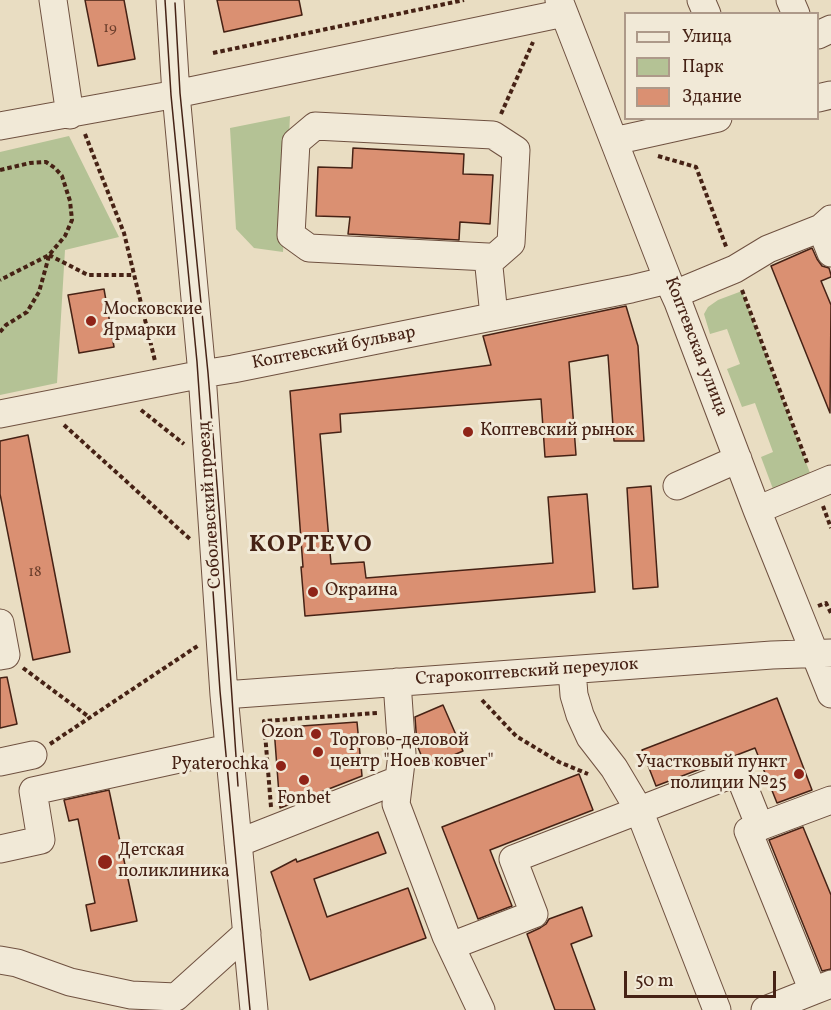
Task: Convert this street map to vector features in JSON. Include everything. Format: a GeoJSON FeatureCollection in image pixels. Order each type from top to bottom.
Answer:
{"type":"FeatureCollection","features":[{"type":"Feature","properties":{"kind":"street"},"geometry":{"type":"LineString","coordinates":[[53,0],[77,124]]}},
{"type":"Feature","properties":{"kind":"street","name":"Соболевский проезд"},"geometry":{"type":"LineString","coordinates":[[170,0],[176,94],[202,374],[224,695],[254,1010]]}},
{"type":"Feature","properties":{"kind":"street"},"geometry":{"type":"LineString","coordinates":[[0,126],[77,124],[176,94],[561,7]]}},
{"type":"Feature","properties":{"kind":"street","name":"Коптевская улица"},"geometry":{"type":"LineString","coordinates":[[561,7],[758,510],[823,654],[831,694]]}},
{"type":"Feature","properties":{"kind":"street"},"geometry":{"type":"LineString","coordinates":[[614,141],[709,120]]}},
{"type":"Feature","properties":{"kind":"street"},"geometry":{"type":"LineString","coordinates":[[315,126],[493,135],[516,150],[511,243],[495,257],[488,257],[309,248],[291,235],[296,142],[315,126]]}},
{"type":"Feature","properties":{"kind":"street"},"geometry":{"type":"LineString","coordinates":[[826,223],[831,254]]}},
{"type":"Feature","properties":{"kind":"street","name":"Коптевский бульвар"},"geometry":{"type":"LineString","coordinates":[[0,414],[494,316],[672,287],[735,269],[768,249],[826,223]]}},
{"type":"Feature","properties":{"kind":"street"},"geometry":{"type":"LineString","coordinates":[[488,257],[494,316]]}},
{"type":"Feature","properties":{"kind":"street"},"geometry":{"type":"LineString","coordinates":[[677,486],[738,459]]}},
{"type":"Feature","properties":{"kind":"street"},"geometry":{"type":"LineString","coordinates":[[758,510],[823,482]]}},
{"type":"Feature","properties":{"kind":"street"},"geometry":{"type":"LineString","coordinates":[[0,623],[3,656]]}},
{"type":"Feature","properties":{"kind":"street","name":"Старокоптевский переулок"},"geometry":{"type":"LineString","coordinates":[[224,695],[772,655],[823,654]]}},
{"type":"Feature","properties":{"kind":"street"},"geometry":{"type":"LineString","coordinates":[[572,670],[574,695],[580,715],[590,737],[614,768],[639,810],[717,1010]]}},
{"type":"Feature","properties":{"kind":"street"},"geometry":{"type":"LineString","coordinates":[[397,682],[402,754],[396,804],[451,946],[481,1010]]}},
{"type":"Feature","properties":{"kind":"street"},"geometry":{"type":"LineString","coordinates":[[0,849],[41,840],[33,791],[229,748]]}},
{"type":"Feature","properties":{"kind":"street"},"geometry":{"type":"LineString","coordinates":[[0,762],[33,755]]}},
{"type":"Feature","properties":{"kind":"street"},"geometry":{"type":"LineString","coordinates":[[451,946],[534,914],[513,859],[639,810],[738,772],[760,827]]}},
{"type":"Feature","properties":{"kind":"street"},"geometry":{"type":"LineString","coordinates":[[238,843],[398,780]]}},
{"type":"Feature","properties":{"kind":"street"},"geometry":{"type":"LineString","coordinates":[[765,1010],[822,988],[748,831],[831,800]]}},
{"type":"Feature","properties":{"kind":"street"},"geometry":{"type":"LineString","coordinates":[[0,960],[17,963],[70,982],[131,995],[176,997],[247,933]]}},
{"type":"Feature","properties":{"kind":"path"},"geometry":{"type":"LineString","coordinates":[[213,53],[464,0]]}},
{"type":"Feature","properties":{"kind":"path"},"geometry":{"type":"LineString","coordinates":[[493,135],[533,41]]}},
{"type":"Feature","properties":{"kind":"path"},"geometry":{"type":"LineString","coordinates":[[77,124],[124,233],[157,369]]}},
{"type":"Feature","properties":{"kind":"path"},"geometry":{"type":"LineString","coordinates":[[645,134],[652,154],[696,167],[735,269],[823,482],[831,528]]}},
{"type":"Feature","properties":{"kind":"path"},"geometry":{"type":"LineString","coordinates":[[0,170],[46,162],[55,168],[62,176],[70,201],[72,220],[65,236],[49,255],[0,280]]}},
{"type":"Feature","properties":{"kind":"path"},"geometry":{"type":"LineString","coordinates":[[49,255],[88,275],[134,275]]}},
{"type":"Feature","properties":{"kind":"path"},"geometry":{"type":"LineString","coordinates":[[0,332],[6,325],[27,312],[39,292],[49,255]]}},
{"type":"Feature","properties":{"kind":"path"},"geometry":{"type":"LineString","coordinates":[[139,408],[185,444]]}},
{"type":"Feature","properties":{"kind":"path"},"geometry":{"type":"LineString","coordinates":[[63,425],[193,542]]}},
{"type":"Feature","properties":{"kind":"path"},"geometry":{"type":"LineString","coordinates":[[33,755],[202,642]]}},
{"type":"Feature","properties":{"kind":"path"},"geometry":{"type":"LineString","coordinates":[[3,656],[90,717]]}},
{"type":"Feature","properties":{"kind":"path"},"geometry":{"type":"LineString","coordinates":[[475,693],[516,736],[559,762],[600,778],[620,778]]}},
{"type":"Feature","properties":{"kind":"path"},"geometry":{"type":"LineString","coordinates":[[273,830],[264,721],[399,711]]}},
{"type":"Feature","properties":{"kind":"green space"},"geometry":{"type":"Polygon","coordinates":[[[290,116],[283,252],[254,248],[236,229],[230,128],[290,116]]]}},
{"type":"Feature","properties":{"kind":"green space"},"geometry":{"type":"Polygon","coordinates":[[[69,136],[119,237],[65,250],[57,383],[0,395],[0,152],[69,136]]]}},
{"type":"Feature","properties":{"kind":"green space"},"geometry":{"type":"Polygon","coordinates":[[[742,291],[813,481],[776,497],[761,457],[773,452],[755,403],[742,407],[727,369],[740,364],[727,329],[710,334],[704,314],[708,307],[718,300],[742,291]]]}},
{"type":"Feature","properties":{"kind":"building"},"geometry":{"type":"Polygon","coordinates":[[[85,0],[124,0],[135,59],[98,66],[85,0]]]}},
{"type":"Feature","properties":{"kind":"building"},"geometry":{"type":"Polygon","coordinates":[[[217,0],[299,0],[302,15],[224,32],[217,0]]]}},
{"type":"Feature","properties":{"kind":"building"},"geometry":{"type":"Polygon","coordinates":[[[353,148],[464,154],[463,174],[493,175],[490,224],[460,222],[459,240],[348,234],[350,217],[316,216],[318,167],[352,168],[353,148]]]}},
{"type":"Feature","properties":{"kind":"building"},"geometry":{"type":"Polygon","coordinates":[[[812,248],[822,266],[829,268],[831,275],[821,281],[831,305],[830,413],[771,266],[812,248]]]}},
{"type":"Feature","properties":{"kind":"building","name":"Московские Ярмарки"},"geometry":{"type":"Polygon","coordinates":[[[104,289],[114,347],[79,353],[68,295],[104,289]]]}},
{"type":"Feature","properties":{"kind":"building"},"geometry":{"type":"Polygon","coordinates":[[[626,306],[638,346],[644,441],[614,441],[608,355],[569,362],[576,455],[545,457],[541,399],[340,414],[341,432],[320,434],[331,564],[364,562],[366,578],[553,563],[548,497],[587,494],[595,592],[305,616],[290,391],[491,365],[483,336],[626,306]]]}},
{"type":"Feature","properties":{"kind":"building"},"geometry":{"type":"Polygon","coordinates":[[[28,435],[70,652],[33,660],[0,494],[0,441],[28,435]]]}},
{"type":"Feature","properties":{"kind":"building"},"geometry":{"type":"Polygon","coordinates":[[[651,486],[658,587],[633,589],[627,488],[651,486]]]}},
{"type":"Feature","properties":{"kind":"building"},"geometry":{"type":"Polygon","coordinates":[[[7,677],[17,724],[0,728],[0,678],[7,677]]]}},
{"type":"Feature","properties":{"kind":"building"},"geometry":{"type":"Polygon","coordinates":[[[777,698],[812,790],[777,803],[755,748],[656,786],[642,750],[777,698]]]}},
{"type":"Feature","properties":{"kind":"building"},"geometry":{"type":"Polygon","coordinates":[[[443,705],[463,751],[426,767],[417,745],[415,717],[443,705]]]}},
{"type":"Feature","properties":{"kind":"building","name":"Торгово-деловой центр \"Ноев ковчег\""},"geometry":{"type":"Polygon","coordinates":[[[357,722],[362,776],[280,808],[274,728],[357,722]]]}},
{"type":"Feature","properties":{"kind":"building"},"geometry":{"type":"Polygon","coordinates":[[[579,774],[593,810],[490,850],[512,906],[478,919],[442,827],[579,774]]]}},
{"type":"Feature","properties":{"kind":"building","name":"Детская поликлиника"},"geometry":{"type":"Polygon","coordinates":[[[109,790],[137,921],[91,931],[86,905],[95,903],[78,819],[69,821],[64,800],[109,790]]]}},
{"type":"Feature","properties":{"kind":"building"},"geometry":{"type":"Polygon","coordinates":[[[803,827],[831,895],[831,969],[822,971],[769,840],[803,827]]]}},
{"type":"Feature","properties":{"kind":"building"},"geometry":{"type":"Polygon","coordinates":[[[378,832],[386,853],[314,879],[327,917],[408,888],[426,938],[310,980],[271,872],[296,859],[297,862],[378,832]]]}},
{"type":"Feature","properties":{"kind":"building"},"geometry":{"type":"Polygon","coordinates":[[[582,907],[592,936],[571,944],[595,1010],[555,1010],[527,934],[546,924],[549,919],[582,907]]]}},
{"type":"Feature","properties":{"kind":"tram line"},"geometry":{"type":"LineString","coordinates":[[165,0],[171,95],[197,362],[220,691],[250,1010]]}},
{"type":"Feature","properties":{"kind":"tram line"},"geometry":{"type":"LineString","coordinates":[[175,3],[180,93],[208,373],[220,521],[238,786]]}},
{"type":"Feature","properties":{"kind":"place","name":"Московские Ярмарки"},"geometry":{"type":"Point","coordinates":[91,321]}},
{"type":"Feature","properties":{"kind":"place","name":"Коптевский рынок"},"geometry":{"type":"Point","coordinates":[468,432]}},
{"type":"Feature","properties":{"kind":"place","name":"Окраина"},"geometry":{"type":"Point","coordinates":[313,592]}},
{"type":"Feature","properties":{"kind":"place","name":"Ozon"},"geometry":{"type":"Point","coordinates":[316,734]}},
{"type":"Feature","properties":{"kind":"place","name":"Торгово-деловой центр \"Ноев ковчег\""},"geometry":{"type":"Point","coordinates":[318,752]}},
{"type":"Feature","properties":{"kind":"place","name":"Pyaterochka"},"geometry":{"type":"Point","coordinates":[281,766]}},
{"type":"Feature","properties":{"kind":"place","name":"Участковый пункт полиции №25"},"geometry":{"type":"Point","coordinates":[799,774]}},
{"type":"Feature","properties":{"kind":"place","name":"Fonbet"},"geometry":{"type":"Point","coordinates":[304,780]}},
{"type":"Feature","properties":{"kind":"place","name":"Детская поликлиника"},"geometry":{"type":"Point","coordinates":[105,862]}},
{"type":"Feature","properties":{"kind":"district","name":"KOPTEVO"},"geometry":{"type":"Point","coordinates":[311,547]}}]}
